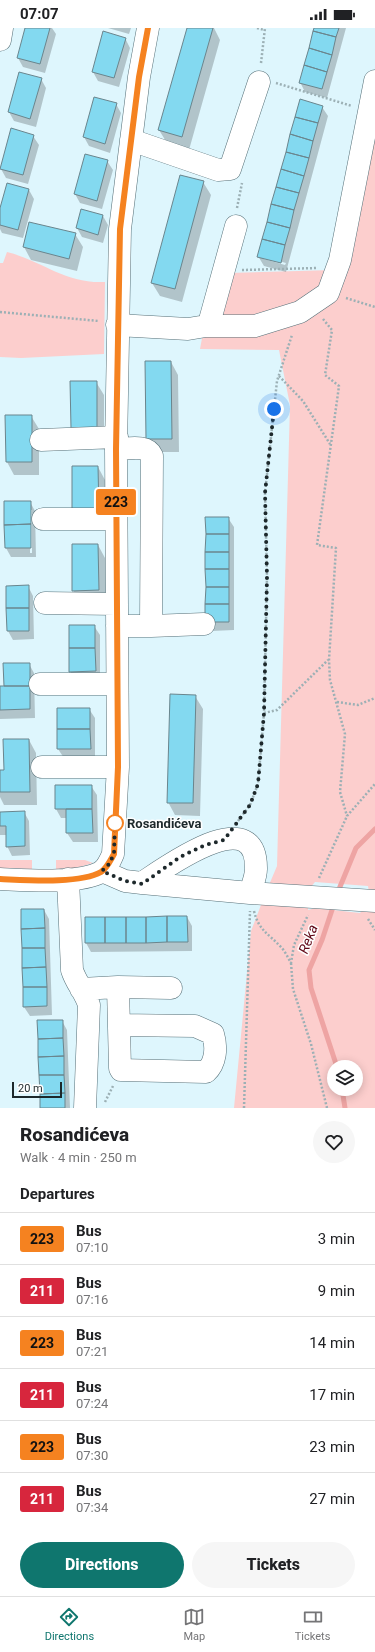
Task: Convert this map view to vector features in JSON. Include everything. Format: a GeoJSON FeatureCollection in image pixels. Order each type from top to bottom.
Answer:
{"type":"FeatureCollection","features":[{"type":"Feature","properties":{"kind":"street"},"geometry":{"type":"LineString","coordinates":[[0,40],[2,28]]}},
{"type":"Feature","properties":{"kind":"street"},"geometry":{"type":"LineString","coordinates":[[0,879],[68,879],[85,877],[102,871],[109,864],[114,854],[118,767],[116,604],[117,443],[109,323],[130,140],[148,28]]}},
{"type":"Feature","properties":{"kind":"street"},"geometry":{"type":"LineString","coordinates":[[130,140],[218,170],[230,169],[259,80]]}},
{"type":"Feature","properties":{"kind":"street"},"geometry":{"type":"LineString","coordinates":[[109,323],[188,329],[206,326],[255,326],[313,303],[338,267],[375,82]]}},
{"type":"Feature","properties":{"kind":"street"},"geometry":{"type":"LineString","coordinates":[[206,326],[210,320],[236,226]]}},
{"type":"Feature","properties":{"kind":"street"},"geometry":{"type":"LineString","coordinates":[[41,440],[117,443],[145,449],[150,452],[152,456],[151,626]]}},
{"type":"Feature","properties":{"kind":"street"},"geometry":{"type":"LineString","coordinates":[[43,519],[116,519]]}},
{"type":"Feature","properties":{"kind":"street"},"geometry":{"type":"LineString","coordinates":[[45,603],[116,604]]}},
{"type":"Feature","properties":{"kind":"street"},"geometry":{"type":"LineString","coordinates":[[117,626],[204,624]]}},
{"type":"Feature","properties":{"kind":"street"},"geometry":{"type":"LineString","coordinates":[[40,684],[117,684]]}},
{"type":"Feature","properties":{"kind":"street"},"geometry":{"type":"LineString","coordinates":[[42,767],[118,767]]}},
{"type":"Feature","properties":{"kind":"street"},"geometry":{"type":"LineString","coordinates":[[142,884],[180,857],[205,845],[224,840],[236,839],[247,843],[253,852],[256,869],[250,893]]}},
{"type":"Feature","properties":{"kind":"street"},"geometry":{"type":"LineString","coordinates":[[102,871],[125,881],[142,884],[250,893],[368,900]]}},
{"type":"Feature","properties":{"kind":"street"},"geometry":{"type":"LineString","coordinates":[[68,879],[72,970],[75,981],[89,1005],[85,1108]]}},
{"type":"Feature","properties":{"kind":"street"},"geometry":{"type":"LineString","coordinates":[[81,989],[118,987],[171,988]]}},
{"type":"Feature","properties":{"kind":"street"},"geometry":{"type":"LineString","coordinates":[[118,987],[119,1025],[121,1070],[206,1072],[211,1068],[214,1059],[215,1041],[213,1034],[195,1026],[119,1025]]}},
{"type":"Feature","properties":{"kind":"path"},"geometry":{"type":"LineString","coordinates":[[257,28],[265,29],[259,80],[370,111]]}},
{"type":"Feature","properties":{"kind":"path"},"geometry":{"type":"LineString","coordinates":[[230,169],[243,181],[235,217],[236,226]]}},
{"type":"Feature","properties":{"kind":"path"},"geometry":{"type":"LineString","coordinates":[[223,271],[338,267]]}},
{"type":"Feature","properties":{"kind":"path"},"geometry":{"type":"LineString","coordinates":[[313,303],[375,306]]}},
{"type":"Feature","properties":{"kind":"path"},"geometry":{"type":"LineString","coordinates":[[224,840],[250,805],[258,784],[264,713],[267,577],[265,493],[279,376],[313,303]]}},
{"type":"Feature","properties":{"kind":"path"},"geometry":{"type":"LineString","coordinates":[[313,303],[332,330],[326,375],[338,386],[317,545],[336,548],[329,660],[330,680],[345,734],[340,792],[347,816]]}},
{"type":"Feature","properties":{"kind":"path"},"geometry":{"type":"LineString","coordinates":[[0,312],[109,323]]}},
{"type":"Feature","properties":{"kind":"path"},"geometry":{"type":"LineString","coordinates":[[279,376],[303,402],[331,444]]}},
{"type":"Feature","properties":{"kind":"path"},"geometry":{"type":"LineString","coordinates":[[264,713],[278,710],[329,660]]}},
{"type":"Feature","properties":{"kind":"path"},"geometry":{"type":"LineString","coordinates":[[337,702],[358,705],[375,698]]}},
{"type":"Feature","properties":{"kind":"path"},"geometry":{"type":"LineString","coordinates":[[327,1108],[311,1044],[292,989],[291,963],[294,945],[316,897],[347,816],[375,784]]}},
{"type":"Feature","properties":{"kind":"path"},"geometry":{"type":"LineString","coordinates":[[250,893],[257,923],[267,936],[281,947],[291,963]]}},
{"type":"Feature","properties":{"kind":"path"},"geometry":{"type":"LineString","coordinates":[[244,1108],[250,893]]}},
{"type":"Feature","properties":{"kind":"path"},"geometry":{"type":"LineString","coordinates":[[102,1108],[121,1070]]}},
{"type":"Feature","properties":{"kind":"shaded area"},"geometry":{"type":"Polygon","coordinates":[[[375,95],[375,893],[369,892],[368,886],[315,882],[310,888],[269,885],[277,866],[290,405],[279,350],[200,349],[203,333],[327,302],[375,95]]]}},
{"type":"Feature","properties":{"kind":"shaded area"},"geometry":{"type":"Polygon","coordinates":[[[7,252],[66,276],[91,282],[105,282],[104,354],[21,358],[0,357],[0,263],[3,263],[7,252]]]}},
{"type":"Feature","properties":{"kind":"shaded area"},"geometry":{"type":"Polygon","coordinates":[[[333,270],[309,300],[252,319],[215,324],[228,273],[333,270]]]}},
{"type":"Feature","properties":{"kind":"shaded area"},"geometry":{"type":"Polygon","coordinates":[[[0,860],[32,860],[32,869],[0,868],[0,860]]]}},
{"type":"Feature","properties":{"kind":"shaded area"},"geometry":{"type":"Polygon","coordinates":[[[56,860],[85,860],[93,863],[76,868],[56,869],[56,860]]]}},
{"type":"Feature","properties":{"kind":"shaded area"},"geometry":{"type":"Polygon","coordinates":[[[264,897],[309,903],[308,910],[315,908],[360,913],[365,907],[375,907],[375,1108],[234,1108],[251,931],[264,897]]]}},
{"type":"Feature","properties":{"kind":"building"},"geometry":{"type":"Polygon","coordinates":[[[25,28],[50,28],[40,64],[17,58],[25,28]]]}},
{"type":"Feature","properties":{"kind":"building"},"geometry":{"type":"Polygon","coordinates":[[[187,28],[213,28],[182,137],[158,130],[187,28]]]}},
{"type":"Feature","properties":{"kind":"building"},"geometry":{"type":"Polygon","coordinates":[[[314,28],[339,28],[336,37],[313,31],[314,28]]]}},
{"type":"Feature","properties":{"kind":"building"},"geometry":{"type":"Polygon","coordinates":[[[103,31],[126,38],[114,78],[92,72],[103,31]]]}},
{"type":"Feature","properties":{"kind":"building"},"geometry":{"type":"Polygon","coordinates":[[[313,31],[336,37],[332,55],[309,48],[313,31]]]}},
{"type":"Feature","properties":{"kind":"building"},"geometry":{"type":"Polygon","coordinates":[[[309,48],[332,55],[327,72],[304,65],[309,48]]]}},
{"type":"Feature","properties":{"kind":"building"},"geometry":{"type":"Polygon","coordinates":[[[304,65],[327,72],[322,89],[299,83],[304,65]]]}},
{"type":"Feature","properties":{"kind":"building"},"geometry":{"type":"Polygon","coordinates":[[[19,72],[42,78],[30,119],[8,112],[19,72]]]}},
{"type":"Feature","properties":{"kind":"building"},"geometry":{"type":"Polygon","coordinates":[[[94,97],[117,103],[105,144],[83,137],[94,97]]]}},
{"type":"Feature","properties":{"kind":"building"},"geometry":{"type":"Polygon","coordinates":[[[300,99],[323,106],[318,123],[295,117],[300,99]]]}},
{"type":"Feature","properties":{"kind":"building"},"geometry":{"type":"Polygon","coordinates":[[[295,117],[318,123],[313,141],[290,134],[295,117]]]}},
{"type":"Feature","properties":{"kind":"building"},"geometry":{"type":"Polygon","coordinates":[[[11,128],[34,135],[23,175],[0,169],[11,128]]]}},
{"type":"Feature","properties":{"kind":"building"},"geometry":{"type":"Polygon","coordinates":[[[290,134],[313,141],[309,158],[286,152],[290,134]]]}},
{"type":"Feature","properties":{"kind":"building"},"geometry":{"type":"Polygon","coordinates":[[[286,152],[309,158],[304,176],[281,169],[286,152]]]}},
{"type":"Feature","properties":{"kind":"building"},"geometry":{"type":"Polygon","coordinates":[[[85,154],[108,160],[97,201],[74,194],[85,154]]]}},
{"type":"Feature","properties":{"kind":"building"},"geometry":{"type":"Polygon","coordinates":[[[281,169],[304,176],[299,193],[276,187],[281,169]]]}},
{"type":"Feature","properties":{"kind":"building"},"geometry":{"type":"Polygon","coordinates":[[[180,175],[204,181],[175,289],[151,283],[180,175]]]}},
{"type":"Feature","properties":{"kind":"building"},"geometry":{"type":"Polygon","coordinates":[[[7,183],[29,189],[18,230],[0,225],[0,208],[7,183]]]}},
{"type":"Feature","properties":{"kind":"building"},"geometry":{"type":"Polygon","coordinates":[[[276,187],[299,193],[294,210],[271,204],[276,187]]]}},
{"type":"Feature","properties":{"kind":"building"},"geometry":{"type":"Polygon","coordinates":[[[271,204],[294,210],[290,228],[267,222],[271,204]]]}},
{"type":"Feature","properties":{"kind":"building"},"geometry":{"type":"Polygon","coordinates":[[[81,209],[103,215],[98,235],[76,228],[81,209]]]}},
{"type":"Feature","properties":{"kind":"building"},"geometry":{"type":"Polygon","coordinates":[[[29,222],[76,233],[69,259],[23,247],[29,222]]]}},
{"type":"Feature","properties":{"kind":"building"},"geometry":{"type":"Polygon","coordinates":[[[267,222],[290,228],[285,245],[262,239],[267,222]]]}},
{"type":"Feature","properties":{"kind":"building"},"geometry":{"type":"Polygon","coordinates":[[[262,239],[285,245],[281,263],[257,257],[262,239]]]}},
{"type":"Feature","properties":{"kind":"building"},"geometry":{"type":"Polygon","coordinates":[[[145,361],[171,361],[172,439],[146,439],[145,361]]]}},
{"type":"Feature","properties":{"kind":"building"},"geometry":{"type":"Polygon","coordinates":[[[70,381],[97,381],[97,428],[71,428],[70,381]]]}},
{"type":"Feature","properties":{"kind":"building"},"geometry":{"type":"Polygon","coordinates":[[[5,415],[32,415],[32,462],[6,462],[5,415]]]}},
{"type":"Feature","properties":{"kind":"building"},"geometry":{"type":"Polygon","coordinates":[[[72,466],[98,466],[99,513],[72,513],[72,466]]]}},
{"type":"Feature","properties":{"kind":"building"},"geometry":{"type":"Polygon","coordinates":[[[4,501],[31,501],[31,524],[4,525],[4,501]]]}},
{"type":"Feature","properties":{"kind":"building"},"geometry":{"type":"Polygon","coordinates":[[[205,517],[229,517],[229,534],[206,534],[205,517]]]}},
{"type":"Feature","properties":{"kind":"building"},"geometry":{"type":"Polygon","coordinates":[[[31,524],[31,548],[5,548],[4,525],[31,524]]]}},
{"type":"Feature","properties":{"kind":"building"},"geometry":{"type":"Polygon","coordinates":[[[206,534],[229,534],[229,552],[205,552],[206,534]]]}},
{"type":"Feature","properties":{"kind":"building"},"geometry":{"type":"Polygon","coordinates":[[[72,544],[98,544],[99,590],[72,591],[72,544]]]}},
{"type":"Feature","properties":{"kind":"building"},"geometry":{"type":"Polygon","coordinates":[[[205,552],[229,552],[229,569],[205,569],[205,552]]]}},
{"type":"Feature","properties":{"kind":"building"},"geometry":{"type":"Polygon","coordinates":[[[205,569],[229,569],[229,587],[206,587],[205,569]]]}},
{"type":"Feature","properties":{"kind":"building"},"geometry":{"type":"Polygon","coordinates":[[[29,585],[29,608],[6,608],[6,586],[29,585]]]}},
{"type":"Feature","properties":{"kind":"building"},"geometry":{"type":"Polygon","coordinates":[[[206,587],[229,587],[229,604],[205,604],[206,587]]]}},
{"type":"Feature","properties":{"kind":"building"},"geometry":{"type":"Polygon","coordinates":[[[205,604],[229,604],[229,622],[205,622],[205,604]]]}},
{"type":"Feature","properties":{"kind":"building"},"geometry":{"type":"Polygon","coordinates":[[[6,608],[29,608],[29,631],[7,631],[6,608]]]}},
{"type":"Feature","properties":{"kind":"building"},"geometry":{"type":"Polygon","coordinates":[[[69,625],[95,625],[95,648],[69,648],[69,625]]]}},
{"type":"Feature","properties":{"kind":"building"},"geometry":{"type":"Polygon","coordinates":[[[69,648],[95,648],[96,671],[69,672],[69,648]]]}},
{"type":"Feature","properties":{"kind":"building"},"geometry":{"type":"Polygon","coordinates":[[[3,663],[30,663],[30,686],[4,686],[3,663]]]}},
{"type":"Feature","properties":{"kind":"building"},"geometry":{"type":"Polygon","coordinates":[[[0,686],[30,686],[30,709],[0,710],[0,686]]]}},
{"type":"Feature","properties":{"kind":"building"},"geometry":{"type":"Polygon","coordinates":[[[170,694],[196,695],[193,803],[167,803],[170,694]]]}},
{"type":"Feature","properties":{"kind":"building"},"geometry":{"type":"Polygon","coordinates":[[[57,708],[90,708],[90,729],[57,729],[57,708]]]}},
{"type":"Feature","properties":{"kind":"building"},"geometry":{"type":"Polygon","coordinates":[[[57,729],[90,729],[91,749],[57,749],[57,729]]]}},
{"type":"Feature","properties":{"kind":"building"},"geometry":{"type":"Polygon","coordinates":[[[3,739],[29,739],[30,792],[0,792],[0,770],[4,770],[3,739]]]}},
{"type":"Feature","properties":{"kind":"building"},"geometry":{"type":"Polygon","coordinates":[[[55,785],[92,785],[92,809],[55,809],[55,785]]]}},
{"type":"Feature","properties":{"kind":"building"},"geometry":{"type":"Polygon","coordinates":[[[66,809],[92,809],[93,833],[66,833],[66,809]]]}},
{"type":"Feature","properties":{"kind":"building"},"geometry":{"type":"Polygon","coordinates":[[[25,811],[25,846],[6,847],[6,826],[0,826],[0,812],[25,811]]]}},
{"type":"Feature","properties":{"kind":"building"},"geometry":{"type":"Polygon","coordinates":[[[21,909],[44,909],[45,928],[21,929],[21,909]]]}},
{"type":"Feature","properties":{"kind":"building"},"geometry":{"type":"Polygon","coordinates":[[[167,916],[167,942],[146,943],[146,917],[167,916]]]}},
{"type":"Feature","properties":{"kind":"building"},"geometry":{"type":"Polygon","coordinates":[[[167,916],[187,916],[188,942],[167,942],[167,916]]]}},
{"type":"Feature","properties":{"kind":"building"},"geometry":{"type":"Polygon","coordinates":[[[85,917],[105,917],[105,943],[85,943],[85,917]]]}},
{"type":"Feature","properties":{"kind":"building"},"geometry":{"type":"Polygon","coordinates":[[[105,917],[126,917],[126,943],[105,943],[105,917]]]}},
{"type":"Feature","properties":{"kind":"building"},"geometry":{"type":"Polygon","coordinates":[[[126,917],[146,917],[146,943],[126,943],[126,917]]]}},
{"type":"Feature","properties":{"kind":"building"},"geometry":{"type":"Polygon","coordinates":[[[45,928],[45,948],[22,948],[21,929],[45,928]]]}},
{"type":"Feature","properties":{"kind":"building"},"geometry":{"type":"Polygon","coordinates":[[[22,948],[45,948],[46,967],[22,968],[22,948]]]}},
{"type":"Feature","properties":{"kind":"building"},"geometry":{"type":"Polygon","coordinates":[[[46,967],[47,987],[23,987],[22,968],[46,967]]]}},
{"type":"Feature","properties":{"kind":"building"},"geometry":{"type":"Polygon","coordinates":[[[23,987],[47,987],[47,1006],[23,1007],[23,987]]]}},
{"type":"Feature","properties":{"kind":"building"},"geometry":{"type":"Polygon","coordinates":[[[37,1020],[63,1020],[63,1038],[38,1039],[37,1020]]]}},
{"type":"Feature","properties":{"kind":"building"},"geometry":{"type":"Polygon","coordinates":[[[63,1038],[64,1056],[38,1057],[38,1039],[63,1038]]]}},
{"type":"Feature","properties":{"kind":"building"},"geometry":{"type":"Polygon","coordinates":[[[64,1056],[64,1075],[39,1075],[38,1057],[64,1056]]]}},
{"type":"Feature","properties":{"kind":"building"},"geometry":{"type":"Polygon","coordinates":[[[39,1075],[64,1075],[65,1093],[40,1094],[39,1075]]]}},
{"type":"Feature","properties":{"kind":"building"},"geometry":{"type":"Polygon","coordinates":[[[65,1093],[65,1108],[40,1108],[40,1094],[65,1093]]]}},
{"type":"Feature","properties":{"kind":"waterway","name":"Reka"},"geometry":{"type":"LineString","coordinates":[[337,894],[356,848],[375,829]]}},
{"type":"Feature","properties":{"kind":"waterway","name":"Reka"},"geometry":{"type":"LineString","coordinates":[[334,904],[322,940],[309,970],[311,988],[335,1060]]}},
{"type":"Feature","properties":{"kind":"waterway","name":"Reka"},"geometry":{"type":"LineString","coordinates":[[343,1096],[345,1108]]}},
{"type":"Feature","properties":{"kind":"bus line","name":"223"},"geometry":{"type":"LineString","coordinates":[[0,879],[31,880],[85,877],[102,871],[109,864],[114,854],[118,767],[116,449],[120,229],[130,140],[148,28]]}},
{"type":"Feature","properties":{"kind":"place","name":"Rosandićeva"},"geometry":{"type":"Point","coordinates":[115,823]}},
{"type":"Feature","properties":{"kind":"route"},"geometry":{"type":"LineString","coordinates":[[115,823],[114,854],[109,864],[102,871],[125,881],[142,884],[180,857],[205,845],[224,840],[250,805],[258,784],[264,713],[267,577],[265,493],[274,409]]}}]}
